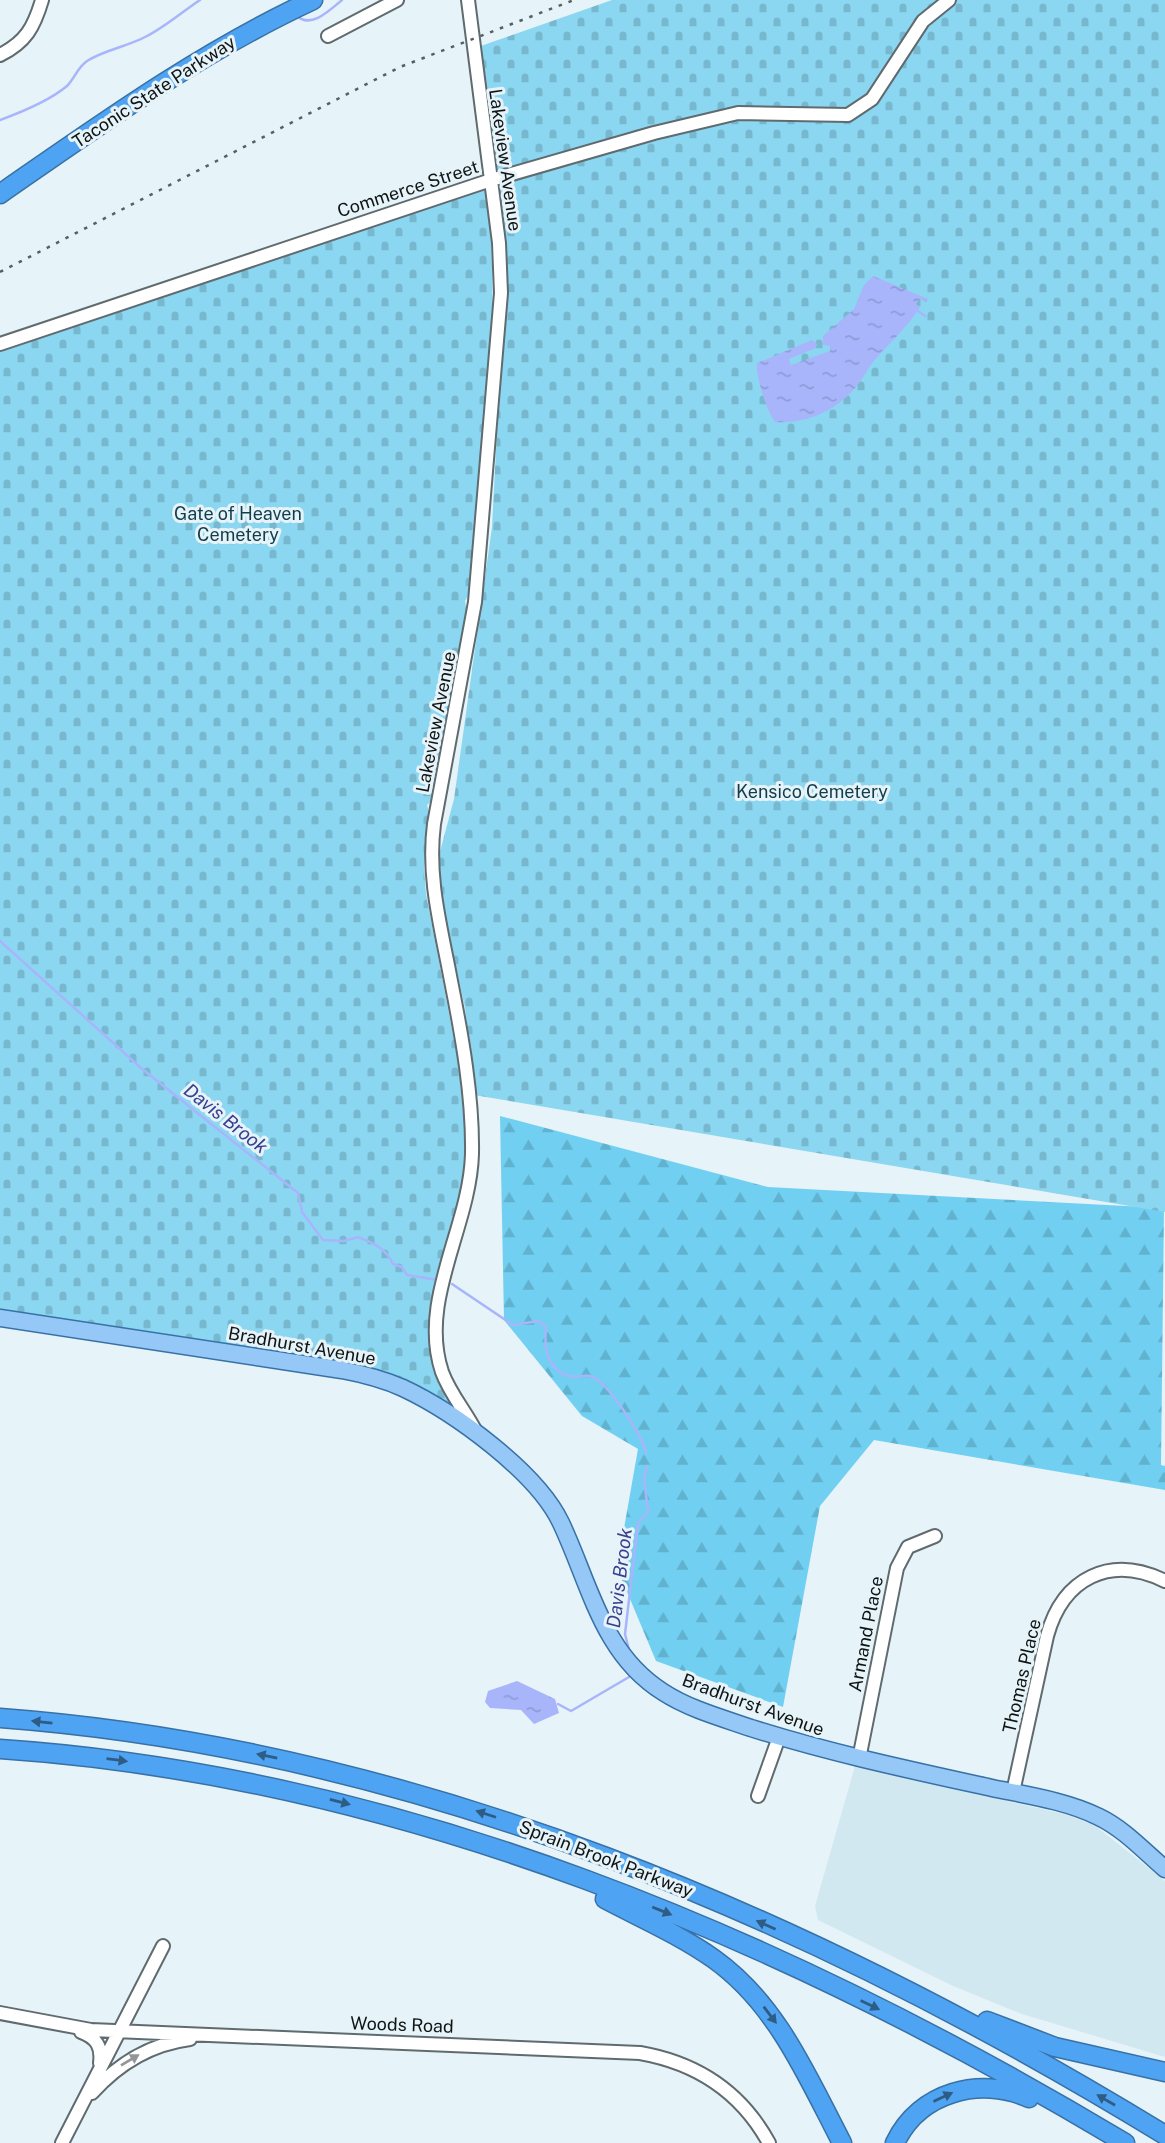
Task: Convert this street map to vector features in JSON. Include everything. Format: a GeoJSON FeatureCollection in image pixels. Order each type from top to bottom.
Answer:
{"type":"FeatureCollection","features":[{"type":"Feature","properties":{"kind":"highway","name":"Taconic State Parkway"},"geometry":{"type":"LineString","coordinates":[[0,184],[175,64],[289,0]]}},
{"type":"Feature","properties":{"kind":"highway","name":"Taconic State Parkway"},"geometry":{"type":"LineString","coordinates":[[0,194],[166,80],[244,35],[313,0]]}},
{"type":"Feature","properties":{"kind":"highway","name":"Sprain Brook Parkway"},"geometry":{"type":"LineString","coordinates":[[0,1718],[131,1732],[217,1746],[416,1793],[502,1819],[611,1859],[828,1953],[995,2037],[1165,2135]]}},
{"type":"Feature","properties":{"kind":"highway","name":"Sprain Brook Parkway"},"geometry":{"type":"LineString","coordinates":[[0,1749],[130,1762],[258,1784],[390,1815],[530,1860],[686,1921],[839,1990],[970,2056],[1120,2140]]}},
{"type":"Feature","properties":{"kind":"highway"},"geometry":{"type":"LineString","coordinates":[[530,1860],[692,1945],[740,1980],[784,2035],[842,2143]]}},
{"type":"Feature","properties":{"kind":"highway"},"geometry":{"type":"LineString","coordinates":[[828,1953],[1035,2040],[1165,2072]]}},
{"type":"Feature","properties":{"kind":"highway"},"geometry":{"type":"LineString","coordinates":[[895,2143],[910,2120],[927,2105],[956,2091],[985,2087],[1021,2095],[1120,2140]]}},
{"type":"Feature","properties":{"kind":"main road","name":"Bradhurst Avenue"},"geometry":{"type":"LineString","coordinates":[[0,1318],[376,1377],[404,1389],[478,1435],[532,1481],[550,1503],[608,1635],[623,1657],[643,1678],[686,1704],[779,1737],[1097,1816],[1165,1869]]}},
{"type":"Feature","properties":{"kind":"street"},"geometry":{"type":"LineString","coordinates":[[0,55],[24,42],[36,23],[42,0]]}},
{"type":"Feature","properties":{"kind":"street"},"geometry":{"type":"LineString","coordinates":[[328,36],[397,0]]}},
{"type":"Feature","properties":{"kind":"street","name":"Lakeview Avenue"},"geometry":{"type":"LineString","coordinates":[[468,0],[491,180],[500,293],[479,574],[430,861],[460,1032],[472,1155],[465,1205],[437,1308],[435,1336],[447,1383],[478,1435]]}},
{"type":"Feature","properties":{"kind":"street","name":"Commerce Street"},"geometry":{"type":"LineString","coordinates":[[0,344],[491,180],[738,113],[848,115],[872,99],[923,21],[949,0]]}},
{"type":"Feature","properties":{"kind":"street","name":"Armand Place"},"geometry":{"type":"LineString","coordinates":[[859,1759],[897,1568],[908,1546],[935,1536]]}},
{"type":"Feature","properties":{"kind":"street","name":"Thomas Place"},"geometry":{"type":"LineString","coordinates":[[1013,1793],[1041,1661],[1059,1605],[1072,1588],[1114,1570],[1143,1572],[1165,1581]]}},
{"type":"Feature","properties":{"kind":"street"},"geometry":{"type":"LineString","coordinates":[[758,1796],[779,1737]]}},
{"type":"Feature","properties":{"kind":"street"},"geometry":{"type":"LineString","coordinates":[[62,2143],[163,1946]]}},
{"type":"Feature","properties":{"kind":"street","name":"Woods Road"},"geometry":{"type":"LineString","coordinates":[[0,2013],[68,2026],[118,2031],[593,2049],[659,2056],[701,2072],[725,2089],[746,2108],[769,2143]]}},
{"type":"Feature","properties":{"kind":"street"},"geometry":{"type":"LineString","coordinates":[[68,2026],[97,2041],[102,2051],[100,2066]]}},
{"type":"Feature","properties":{"kind":"street"},"geometry":{"type":"LineString","coordinates":[[80,2106],[103,2080],[140,2054],[182,2040],[218,2036]]}},
{"type":"Feature","properties":{"kind":"shaded area"},"geometry":{"type":"Polygon","coordinates":[[[855,1766],[1064,1814],[1093,1824],[1165,1881],[1165,2057],[1022,2014],[953,1986],[818,1920],[815,1906],[855,1766]]]}},
{"type":"Feature","properties":{"kind":"green space","name":"Kensico Cemetery"},"geometry":{"type":"Polygon","coordinates":[[[612,0],[1165,0],[1165,1212],[474,1095],[465,1008],[441,900],[437,863],[454,799],[492,527],[506,257],[478,47],[612,0]]]}},
{"type":"Feature","properties":{"kind":"green space","name":"Gate of Heaven Cemetery"},"geometry":{"type":"Polygon","coordinates":[[[480,189],[487,192],[492,292],[485,441],[471,591],[465,601],[467,613],[433,799],[427,805],[430,816],[424,868],[426,894],[458,1060],[467,1147],[466,1175],[430,1329],[431,1344],[459,1411],[414,1384],[353,1366],[0,1312],[0,349],[480,189]]]}},
{"type":"Feature","properties":{"kind":"green space"},"geometry":{"type":"Polygon","coordinates":[[[500,1116],[768,1187],[1164,1208],[1161,1465],[1165,1466],[1165,1490],[874,1440],[820,1506],[783,1707],[656,1661],[617,1568],[638,1449],[582,1416],[504,1320],[500,1116]]]}},
{"type":"Feature","properties":{"kind":"water"},"geometry":{"type":"Polygon","coordinates":[[[873,276],[928,299],[926,302],[919,299],[916,304],[920,307],[915,315],[842,401],[811,418],[775,422],[762,393],[757,363],[812,340],[817,344],[816,348],[789,359],[791,365],[830,351],[830,346],[823,345],[823,336],[854,309],[864,285],[873,276]]]}},
{"type":"Feature","properties":{"kind":"water"},"geometry":{"type":"Polygon","coordinates":[[[517,1681],[555,1699],[559,1713],[534,1724],[521,1710],[490,1708],[485,1702],[488,1691],[517,1681]]]}},
{"type":"Feature","properties":{"kind":"waterway","name":"Davis Brook"},"geometry":{"type":"LineString","coordinates":[[0,120],[52,97],[67,86],[87,61],[147,36],[200,0]]}},
{"type":"Feature","properties":{"kind":"waterway","name":"Davis Brook"},"geometry":{"type":"LineString","coordinates":[[297,16],[314,19],[342,0]]}},
{"type":"Feature","properties":{"kind":"waterway"},"geometry":{"type":"LineString","coordinates":[[918,311],[925,316]]}},
{"type":"Feature","properties":{"kind":"waterway","name":"Davis Brook"},"geometry":{"type":"LineString","coordinates":[[0,941],[141,1068],[298,1193],[302,1212],[323,1240],[344,1241],[358,1237],[383,1250],[393,1264],[402,1267],[407,1275],[438,1280]]}},
{"type":"Feature","properties":{"kind":"waterway","name":"Davis Brook"},"geometry":{"type":"LineString","coordinates":[[452,1284],[513,1325],[538,1321],[546,1327],[546,1349],[555,1368],[568,1376],[590,1376],[606,1388],[632,1423],[646,1453]]}},
{"type":"Feature","properties":{"kind":"waterway","name":"Davis Brook"},"geometry":{"type":"LineString","coordinates":[[629,1650],[625,1634],[638,1523],[648,1512],[644,1478],[647,1466]]}},
{"type":"Feature","properties":{"kind":"waterway","name":"Davis Brook"},"geometry":{"type":"LineString","coordinates":[[558,1704],[571,1711],[629,1677]]}},
{"type":"Feature","properties":{"kind":"railway"},"geometry":{"type":"LineString","coordinates":[[0,272],[400,67],[574,0]]}}]}
